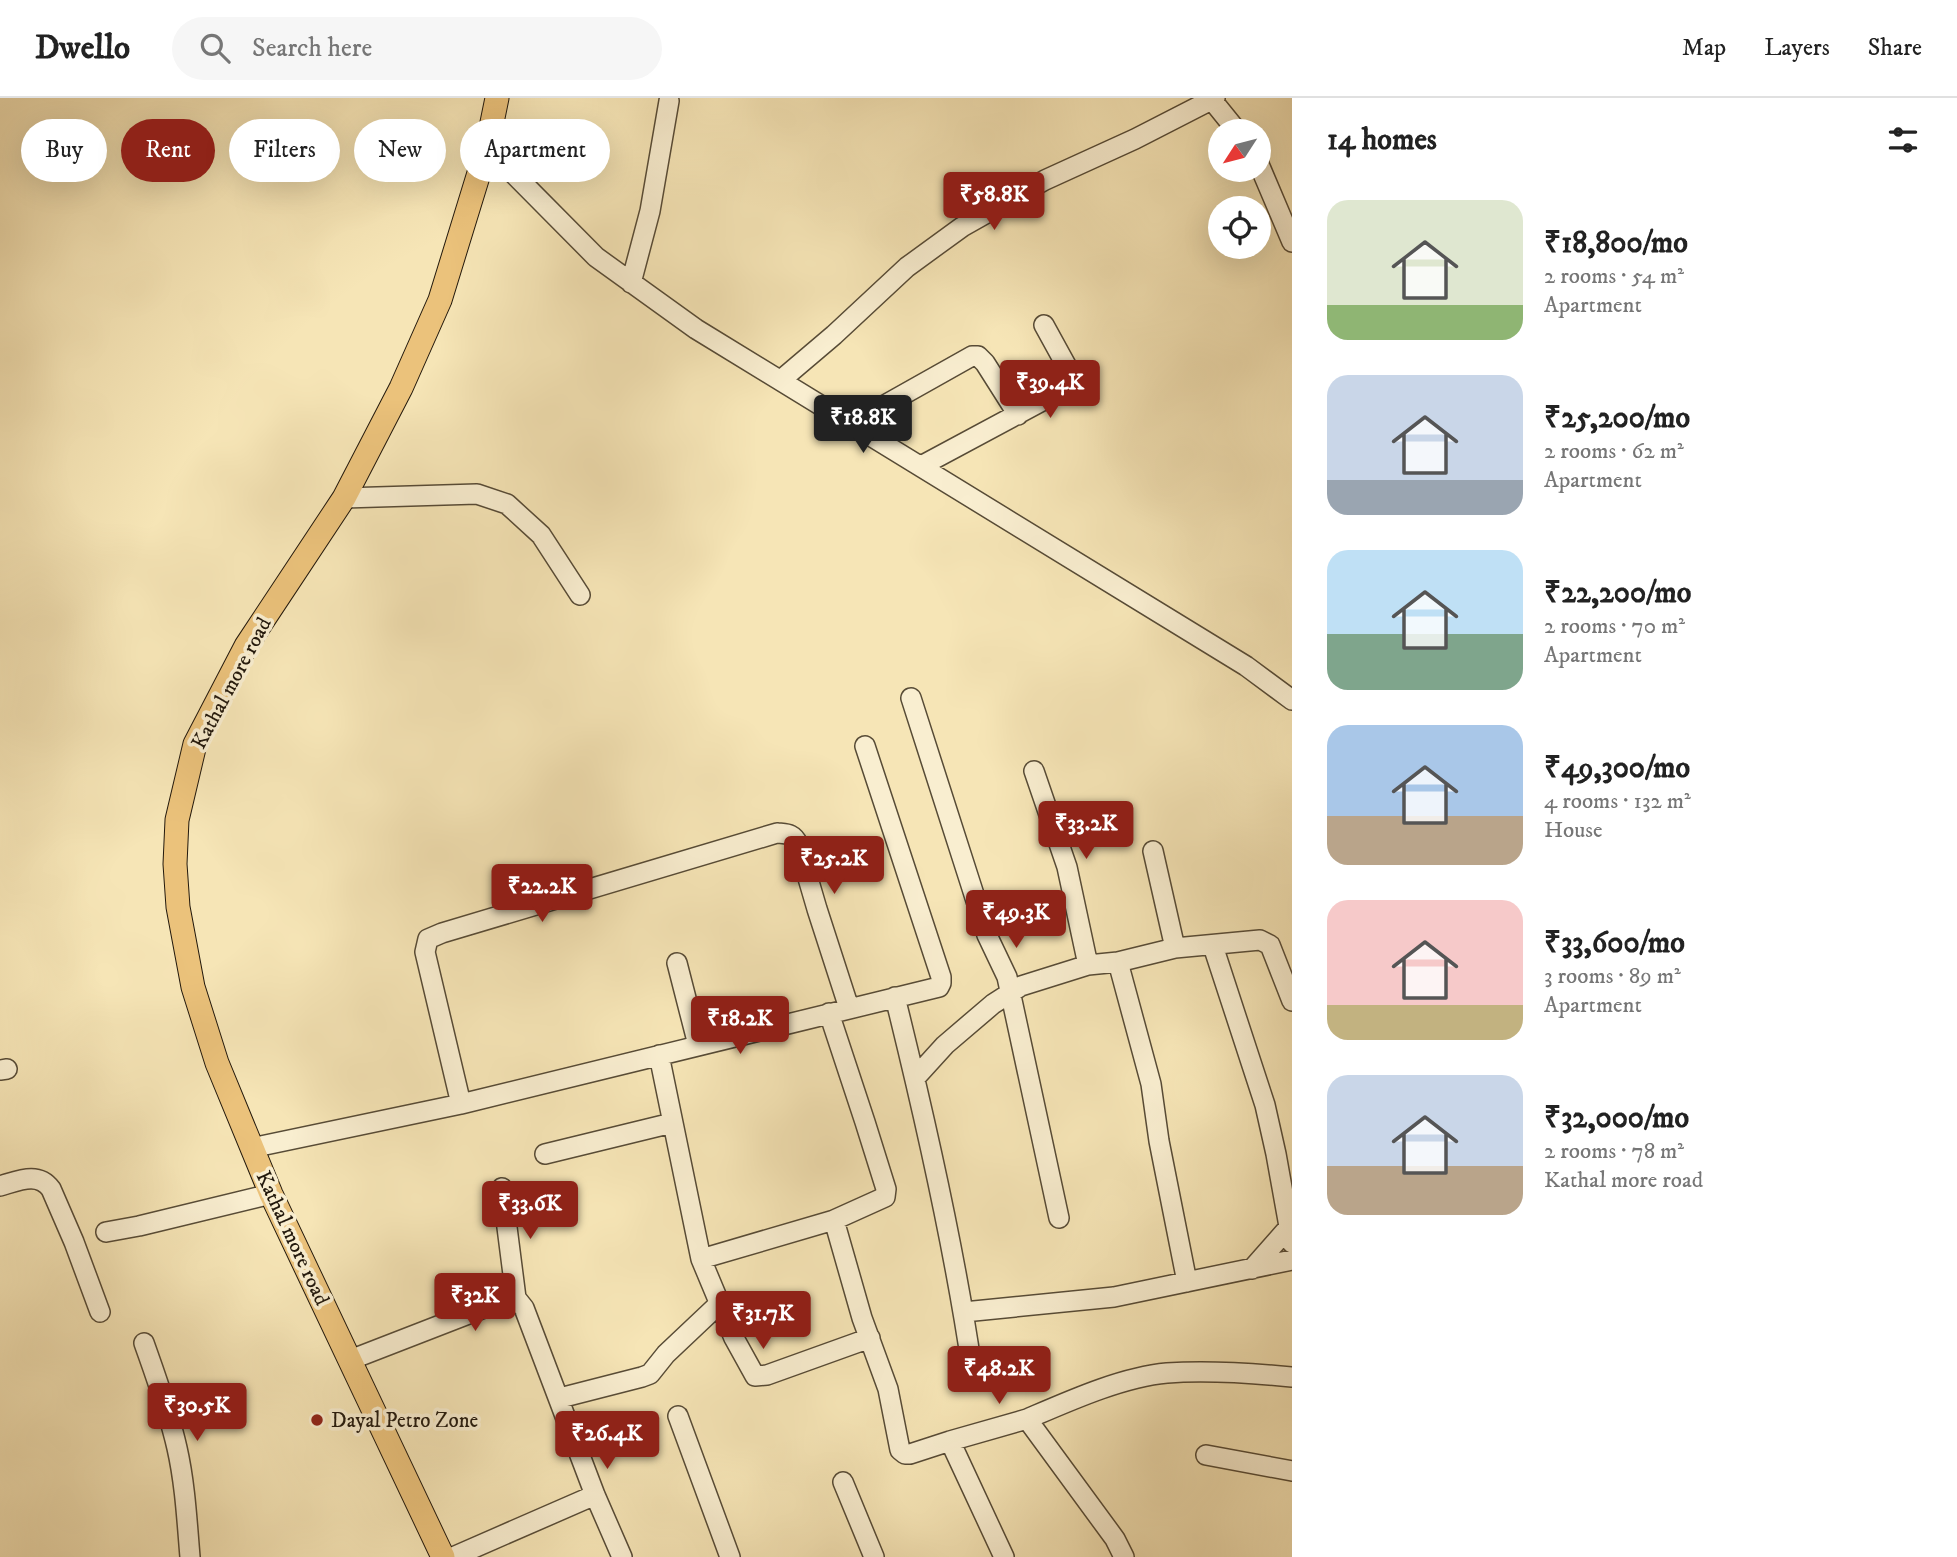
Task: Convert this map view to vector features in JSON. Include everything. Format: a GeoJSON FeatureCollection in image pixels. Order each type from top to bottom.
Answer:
{"type":"FeatureCollection","features":[{"type":"Feature","properties":{"kind":"main road","name":"Kathal more road"},"geometry":{"type":"LineString","coordinates":[[493,119],[497,98]]}},
{"type":"Feature","properties":{"kind":"main road","name":"Kathal more road"},"geometry":{"type":"LineString","coordinates":[[443,1557],[271,1194],[217,1063],[192,987],[178,907],[177,820],[195,744],[246,646],[344,498],[401,388],[440,300],[476,182]]}},
{"type":"Feature","properties":{"kind":"street"},"geometry":{"type":"LineString","coordinates":[[781,380],[907,267],[962,227],[1045,180],[1214,99],[1228,119]]}},
{"type":"Feature","properties":{"kind":"street"},"geometry":{"type":"LineString","coordinates":[[631,282],[650,211],[669,101]]}},
{"type":"Feature","properties":{"kind":"street"},"geometry":{"type":"LineString","coordinates":[[522,182],[596,257],[696,328],[1247,666],[1292,700]]}},
{"type":"Feature","properties":{"kind":"street"},"geometry":{"type":"LineString","coordinates":[[1266,182],[1292,242]]}},
{"type":"Feature","properties":{"kind":"street"},"geometry":{"type":"LineString","coordinates":[[921,466],[1070,386],[1073,382],[1072,376],[1044,325]]}},
{"type":"Feature","properties":{"kind":"street"},"geometry":{"type":"LineString","coordinates":[[851,424],[972,356],[978,356],[985,363],[1017,415]]}},
{"type":"Feature","properties":{"kind":"street"},"geometry":{"type":"LineString","coordinates":[[344,498],[477,494],[507,504],[541,535],[580,595]]}},
{"type":"Feature","properties":{"kind":"street"},"geometry":{"type":"LineString","coordinates":[[911,698],[987,935],[1011,992],[1059,1218]]}},
{"type":"Feature","properties":{"kind":"street"},"geometry":{"type":"LineString","coordinates":[[251,1148],[461,1104],[939,987],[942,983],[941,977],[864,746]]}},
{"type":"Feature","properties":{"kind":"street"},"geometry":{"type":"LineString","coordinates":[[1034,771],[1067,867],[1088,965]]}},
{"type":"Feature","properties":{"kind":"street"},"geometry":{"type":"LineString","coordinates":[[461,1104],[425,951],[428,939],[776,833],[790,834],[798,844],[849,1008]]}},
{"type":"Feature","properties":{"kind":"street"},"geometry":{"type":"LineString","coordinates":[[1153,851],[1175,948]]}},
{"type":"Feature","properties":{"kind":"street"},"geometry":{"type":"LineString","coordinates":[[915,1078],[945,1045],[1011,992],[1021,986],[1088,965],[1175,948],[1255,940],[1268,943],[1292,1001]]}},
{"type":"Feature","properties":{"kind":"street"},"geometry":{"type":"LineString","coordinates":[[1213,946],[1265,1105],[1290,1227],[1252,1269]]}},
{"type":"Feature","properties":{"kind":"street"},"geometry":{"type":"LineString","coordinates":[[1118,961],[1151,1084],[1159,1142],[1187,1282]]}},
{"type":"Feature","properties":{"kind":"street"},"geometry":{"type":"LineString","coordinates":[[677,963],[698,1045]]}},
{"type":"Feature","properties":{"kind":"street"},"geometry":{"type":"LineString","coordinates":[[895,997],[915,1078],[964,1312],[972,1369]]}},
{"type":"Feature","properties":{"kind":"street"},"geometry":{"type":"LineString","coordinates":[[701,1258],[834,1220],[885,1198],[886,1189],[829,1013]]}},
{"type":"Feature","properties":{"kind":"street"},"geometry":{"type":"LineString","coordinates":[[659,1055],[701,1258],[734,1338],[755,1376],[767,1376],[870,1338]]}},
{"type":"Feature","properties":{"kind":"street"},"geometry":{"type":"LineString","coordinates":[[545,1154],[672,1123]]}},
{"type":"Feature","properties":{"kind":"street"},"geometry":{"type":"LineString","coordinates":[[0,1186],[33,1178],[46,1182],[75,1242],[100,1312]]}},
{"type":"Feature","properties":{"kind":"street"},"geometry":{"type":"LineString","coordinates":[[502,1188],[516,1298],[524,1308],[595,1495],[622,1557]]}},
{"type":"Feature","properties":{"kind":"street"},"geometry":{"type":"LineString","coordinates":[[106,1232],[271,1194]]}},
{"type":"Feature","properties":{"kind":"street"},"geometry":{"type":"LineString","coordinates":[[834,1220],[888,1389],[900,1450],[905,1454],[1027,1419],[1081,1396],[1143,1377],[1166,1373],[1236,1373],[1292,1377]]}},
{"type":"Feature","properties":{"kind":"street"},"geometry":{"type":"LineString","coordinates":[[964,1312],[1114,1297],[1292,1261]]}},
{"type":"Feature","properties":{"kind":"street"},"geometry":{"type":"LineString","coordinates":[[350,1360],[516,1298]]}},
{"type":"Feature","properties":{"kind":"street"},"geometry":{"type":"LineString","coordinates":[[559,1398],[650,1374],[666,1354],[720,1303]]}},
{"type":"Feature","properties":{"kind":"street"},"geometry":{"type":"LineString","coordinates":[[144,1343],[177,1448],[190,1557]]}},
{"type":"Feature","properties":{"kind":"street"},"geometry":{"type":"LineString","coordinates":[[678,1416],[730,1557]]}},
{"type":"Feature","properties":{"kind":"street"},"geometry":{"type":"LineString","coordinates":[[1027,1419],[1115,1539],[1124,1557]]}},
{"type":"Feature","properties":{"kind":"street"},"geometry":{"type":"LineString","coordinates":[[950,1441],[1004,1557]]}},
{"type":"Feature","properties":{"kind":"street"},"geometry":{"type":"LineString","coordinates":[[1206,1455],[1292,1471]]}},
{"type":"Feature","properties":{"kind":"street"},"geometry":{"type":"LineString","coordinates":[[843,1482],[874,1557]]}},
{"type":"Feature","properties":{"kind":"street"},"geometry":{"type":"LineString","coordinates":[[453,1557],[595,1495]]}},
{"type":"Feature","properties":{"kind":"place","name":"Dayal Petro Zone"},"geometry":{"type":"Point","coordinates":[317,1420]}}]}
